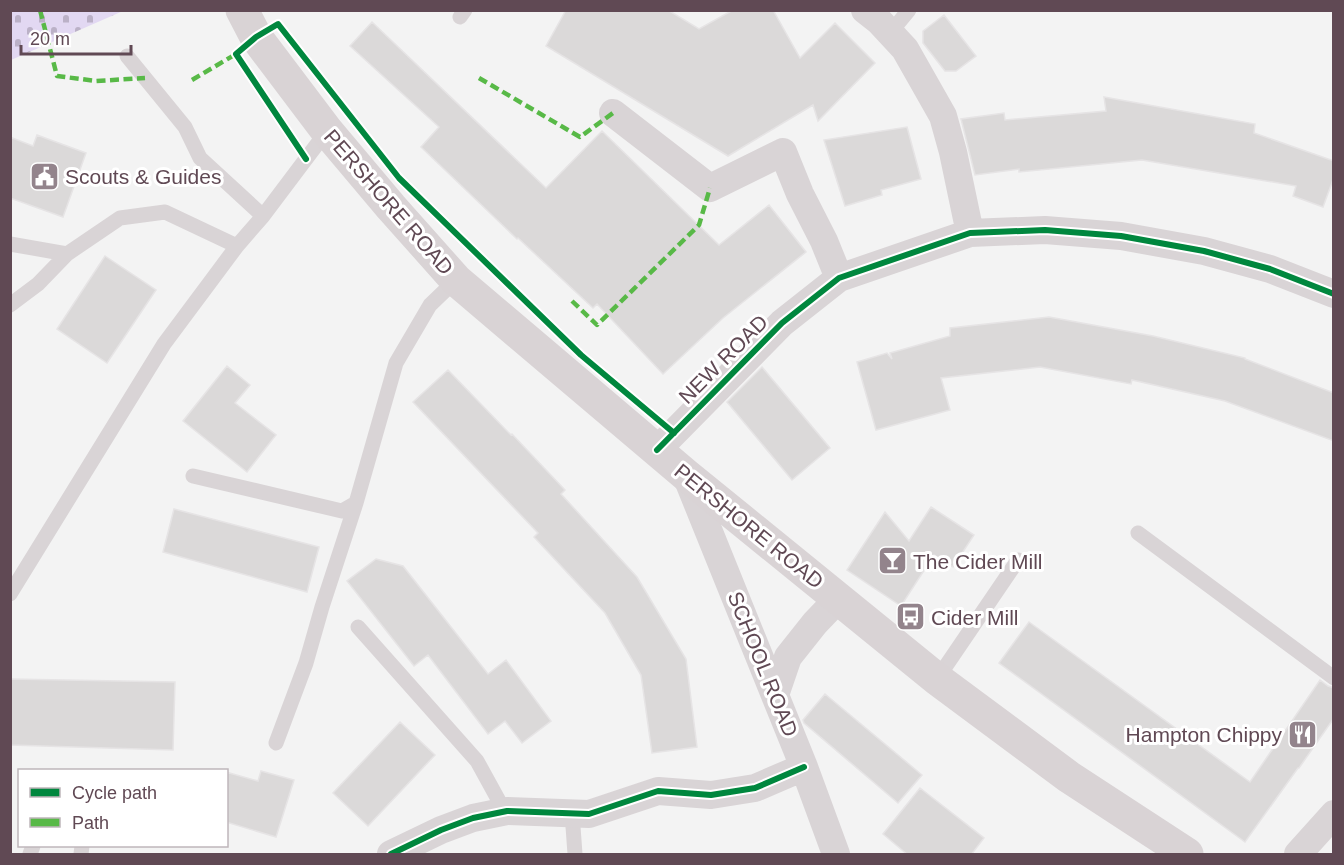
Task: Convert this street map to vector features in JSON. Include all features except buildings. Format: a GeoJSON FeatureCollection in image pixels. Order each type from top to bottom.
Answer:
{"type":"FeatureCollection","features":[{"type":"Feature","properties":{"kind":"main road","name":"PERSHORE ROAD"},"geometry":{"type":"LineString","coordinates":[[242,10],[256,37],[327,131],[456,280],[686,476],[937,679],[1069,777],[1187,855]]}},
{"type":"Feature","properties":{"kind":"street"},"geometry":{"type":"LineString","coordinates":[[865,10],[879,21],[905,49],[943,116],[970,233]]}},
{"type":"Feature","properties":{"kind":"street"},"geometry":{"type":"LineString","coordinates":[[613,114],[710,188],[783,152],[800,195],[824,241],[839,278]]}},
{"type":"Feature","properties":{"kind":"street","name":"NEW ROAD"},"geometry":{"type":"LineString","coordinates":[[657,450],[782,323],[839,278],[970,233],[1045,230],[1121,236],[1204,251],[1270,269],[1334,294]]}},
{"type":"Feature","properties":{"kind":"street","name":"SCHOOL ROAD"},"geometry":{"type":"LineString","coordinates":[[686,476],[804,767],[836,855]]}},
{"type":"Feature","properties":{"kind":"street"},"geometry":{"type":"LineString","coordinates":[[775,695],[788,657],[838,599]]}},
{"type":"Feature","properties":{"kind":"street"},"geometry":{"type":"LineString","coordinates":[[391,855],[441,830],[473,818],[505,812],[589,814],[658,791],[711,795],[755,788],[804,767]]}},
{"type":"Feature","properties":{"kind":"street"},"geometry":{"type":"LineString","coordinates":[[1298,855],[1334,814]]}},
{"type":"Feature","properties":{"kind":"lane"},"geometry":{"type":"LineString","coordinates":[[890,33],[909,10]]}},
{"type":"Feature","properties":{"kind":"lane"},"geometry":{"type":"LineString","coordinates":[[127,56],[184,127],[200,158],[263,216]]}},
{"type":"Feature","properties":{"kind":"lane"},"geometry":{"type":"LineString","coordinates":[[10,594],[164,344],[327,131]]}},
{"type":"Feature","properties":{"kind":"lane"},"geometry":{"type":"LineString","coordinates":[[10,305],[38,284],[67,254],[120,218],[165,212],[237,246]]}},
{"type":"Feature","properties":{"kind":"lane"},"geometry":{"type":"LineString","coordinates":[[10,244],[67,254]]}},
{"type":"Feature","properties":{"kind":"lane"},"geometry":{"type":"LineString","coordinates":[[276,744],[306,663],[396,363],[430,305],[456,280]]}},
{"type":"Feature","properties":{"kind":"lane"},"geometry":{"type":"LineString","coordinates":[[193,476],[342,511],[356,502]]}},
{"type":"Feature","properties":{"kind":"lane"},"geometry":{"type":"LineString","coordinates":[[1138,533],[1334,678]]}},
{"type":"Feature","properties":{"kind":"lane"},"geometry":{"type":"LineString","coordinates":[[937,679],[1018,560]]}},
{"type":"Feature","properties":{"kind":"lane"},"geometry":{"type":"LineString","coordinates":[[358,627],[477,761],[505,812]]}},
{"type":"Feature","properties":{"kind":"lane"},"geometry":{"type":"LineString","coordinates":[[572,813],[575,855]]}},
{"type":"Feature","properties":{"kind":"green space"},"geometry":{"type":"Polygon","coordinates":[[[11,10],[123,10],[123,11],[11,60],[11,10]]]}},
{"type":"Feature","properties":{"kind":"marked path"},"geometry":{"type":"LineString","coordinates":[[40,10],[57,76],[96,81],[145,78]]}},
{"type":"Feature","properties":{"kind":"marked path"},"geometry":{"type":"LineString","coordinates":[[192,80],[236,54]]}},
{"type":"Feature","properties":{"kind":"marked path"},"geometry":{"type":"LineString","coordinates":[[479,78],[580,137],[613,113]]}},
{"type":"Feature","properties":{"kind":"marked path"},"geometry":{"type":"LineString","coordinates":[[572,301],[597,325],[699,225],[710,188]]}},
{"type":"Feature","properties":{"kind":"cycle path"},"geometry":{"type":"LineString","coordinates":[[306,159],[236,54],[256,37],[278,24],[399,178],[581,355],[674,433]]}},
{"type":"Feature","properties":{"kind":"cycle path"},"geometry":{"type":"LineString","coordinates":[[657,450],[782,323],[839,278],[970,233],[1045,230],[1121,236],[1204,251],[1270,269],[1334,294]]}},
{"type":"Feature","properties":{"kind":"cycle path"},"geometry":{"type":"LineString","coordinates":[[391,854],[441,830],[473,818],[507,811],[589,814],[658,791],[711,795],[755,788],[804,767]]}},
{"type":"Feature","properties":{"kind":"place","name":"Scouts & Guides"},"geometry":{"type":"Point","coordinates":[44,176]}},
{"type":"Feature","properties":{"kind":"place","name":"The Cider Mill"},"geometry":{"type":"Point","coordinates":[892,561]}},
{"type":"Feature","properties":{"kind":"place","name":"Cider Mill"},"geometry":{"type":"Point","coordinates":[910,617]}},
{"type":"Feature","properties":{"kind":"place","name":"Hampton Chippy"},"geometry":{"type":"Point","coordinates":[1303,734]}}]}
